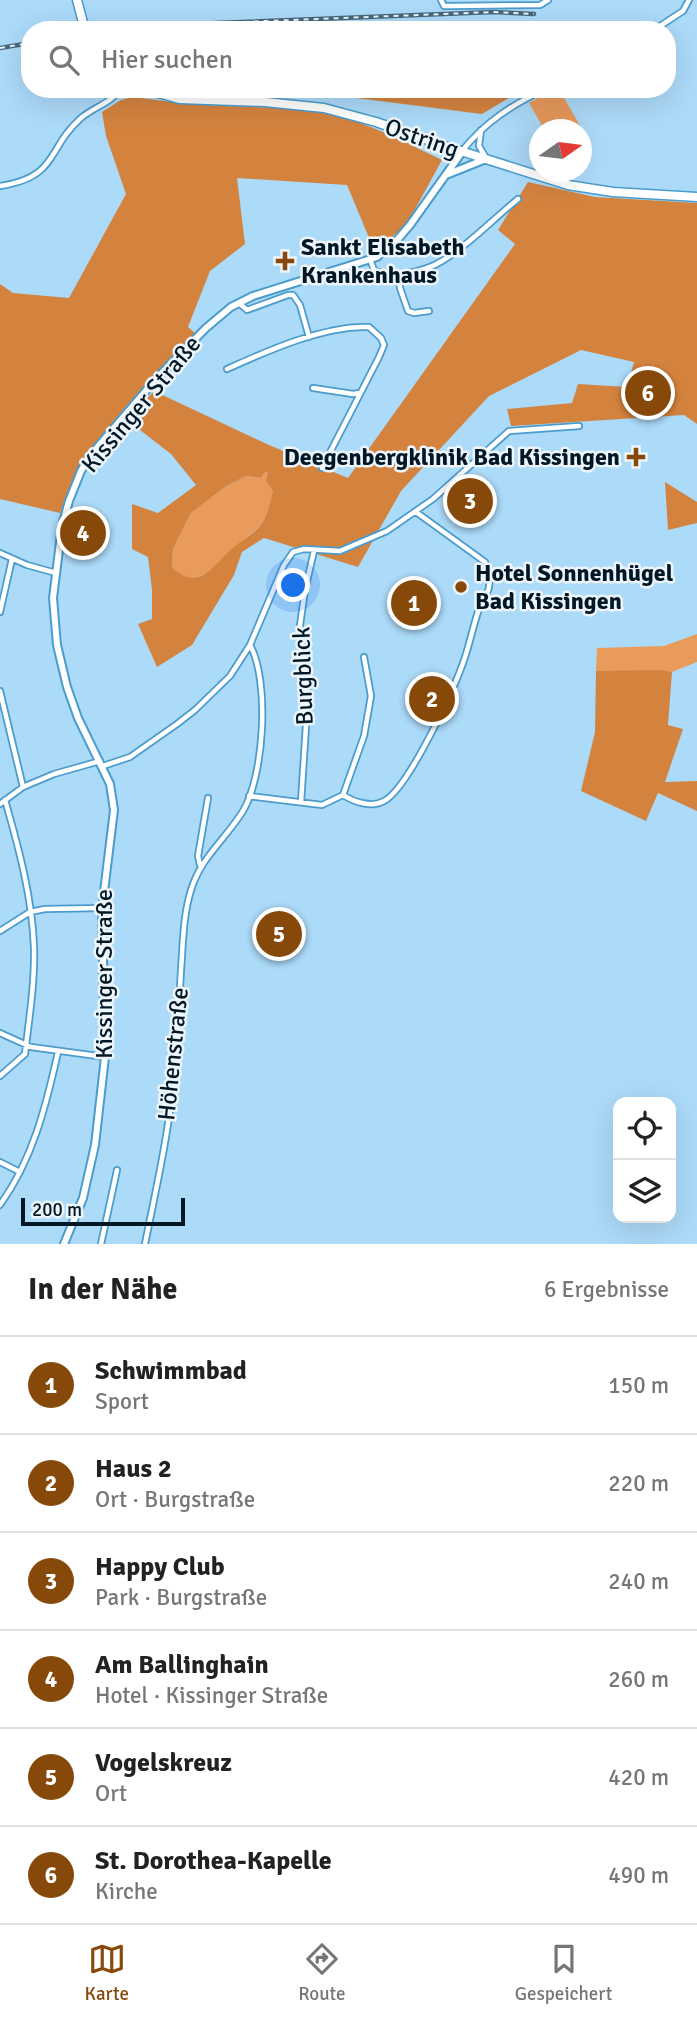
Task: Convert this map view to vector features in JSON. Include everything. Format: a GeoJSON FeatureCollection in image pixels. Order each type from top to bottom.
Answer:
{"type":"FeatureCollection","features":[{"type":"Feature","properties":{"kind":"main road"},"geometry":{"type":"LineString","coordinates":[[77,0],[83,21]]}},
{"type":"Feature","properties":{"kind":"main road","name":"Ostring"},"geometry":{"type":"LineString","coordinates":[[176,98],[324,108],[376,122],[568,185],[613,192],[697,197]]}},
{"type":"Feature","properties":{"kind":"street"},"geometry":{"type":"LineString","coordinates":[[441,0],[444,6],[547,2]]}},
{"type":"Feature","properties":{"kind":"street"},"geometry":{"type":"LineString","coordinates":[[668,21],[683,11],[690,0]]}},
{"type":"Feature","properties":{"kind":"street"},"geometry":{"type":"LineString","coordinates":[[0,186],[23,180],[42,170],[69,130],[89,111],[113,98]]}},
{"type":"Feature","properties":{"kind":"street"},"geometry":{"type":"LineString","coordinates":[[462,152],[481,130],[508,108],[527,98]]}},
{"type":"Feature","properties":{"kind":"street"},"geometry":{"type":"LineString","coordinates":[[444,176],[486,159],[479,146],[481,130]]}},
{"type":"Feature","properties":{"kind":"street","name":"Kissinger Straße"},"geometry":{"type":"LineString","coordinates":[[64,1244],[77,1216],[90,1173],[105,1057],[102,908],[114,810],[110,784],[78,718],[59,658],[53,598],[65,511],[90,456],[166,368],[205,328],[239,302],[370,260],[398,239],[462,152]]}},
{"type":"Feature","properties":{"kind":"street"},"geometry":{"type":"LineString","coordinates":[[370,260],[374,270],[380,273],[399,274],[441,262],[518,199]]}},
{"type":"Feature","properties":{"kind":"street"},"geometry":{"type":"LineString","coordinates":[[399,274],[400,288],[408,310],[414,313],[429,311]]}},
{"type":"Feature","properties":{"kind":"street"},"geometry":{"type":"LineString","coordinates":[[239,302],[247,310],[293,295],[300,305],[309,337]]}},
{"type":"Feature","properties":{"kind":"street"},"geometry":{"type":"LineString","coordinates":[[227,369],[266,351],[309,337],[364,326],[381,338],[384,345],[323,468]]}},
{"type":"Feature","properties":{"kind":"street"},"geometry":{"type":"LineString","coordinates":[[313,387],[359,393]]}},
{"type":"Feature","properties":{"kind":"street"},"geometry":{"type":"LineString","coordinates":[[0,1076],[25,1054],[34,950],[22,860],[2,802],[23,787],[54,774],[130,757],[195,710],[230,676],[250,645],[289,557],[297,550],[340,551],[375,538],[416,512],[467,470],[503,434],[513,430],[579,426]]}},
{"type":"Feature","properties":{"kind":"street"},"geometry":{"type":"LineString","coordinates":[[343,795],[374,804],[385,801],[404,779],[432,730],[462,666],[480,606],[488,592],[488,567],[485,562],[416,512]]}},
{"type":"Feature","properties":{"kind":"street","name":"Burgblick"},"geometry":{"type":"LineString","coordinates":[[301,802],[307,686],[300,625],[314,551]]}},
{"type":"Feature","properties":{"kind":"street"},"geometry":{"type":"LineString","coordinates":[[0,553],[56,573]]}},
{"type":"Feature","properties":{"kind":"street"},"geometry":{"type":"LineString","coordinates":[[0,612],[12,559]]}},
{"type":"Feature","properties":{"kind":"street","name":"Höhenstraße"},"geometry":{"type":"LineString","coordinates":[[145,1244],[174,1080],[186,908],[200,865],[237,818],[249,796],[258,762],[262,716],[256,658],[250,645]]}},
{"type":"Feature","properties":{"kind":"street"},"geometry":{"type":"LineString","coordinates":[[249,796],[322,805],[343,795],[364,736],[371,696],[364,657]]}},
{"type":"Feature","properties":{"kind":"street"},"geometry":{"type":"LineString","coordinates":[[0,691],[3,721],[23,787]]}},
{"type":"Feature","properties":{"kind":"street","name":"Höhenstraße"},"geometry":{"type":"LineString","coordinates":[[200,865],[198,856],[208,798]]}},
{"type":"Feature","properties":{"kind":"street"},"geometry":{"type":"LineString","coordinates":[[0,932],[30,912],[45,909],[102,908]]}},
{"type":"Feature","properties":{"kind":"street"},"geometry":{"type":"LineString","coordinates":[[0,1033],[31,1047],[105,1057]]}},
{"type":"Feature","properties":{"kind":"street"},"geometry":{"type":"LineString","coordinates":[[0,1205],[20,1172],[44,1114],[58,1052]]}},
{"type":"Feature","properties":{"kind":"street"},"geometry":{"type":"LineString","coordinates":[[0,1162],[20,1172]]}},
{"type":"Feature","properties":{"kind":"street"},"geometry":{"type":"LineString","coordinates":[[101,1244],[117,1170]]}},
{"type":"Feature","properties":{"kind":"shaded area"},"geometry":{"type":"Polygon","coordinates":[[[142,98],[203,105],[312,111],[348,119],[372,128],[442,160],[407,224],[375,252],[347,185],[237,178],[245,244],[210,271],[188,327],[195,333],[88,454],[60,513],[0,499],[0,284],[13,293],[69,298],[126,194],[106,136],[102,112],[121,100],[142,98]]]}},
{"type":"Feature","properties":{"kind":"shaded area"},"geometry":{"type":"Polygon","coordinates":[[[356,98],[509,98],[482,114],[356,98]]]}},
{"type":"Feature","properties":{"kind":"shaded area"},"geometry":{"type":"Polygon","coordinates":[[[538,98],[564,98],[576,119],[538,119],[529,103],[538,98]]]}},
{"type":"Feature","properties":{"kind":"shaded area"},"geometry":{"type":"Polygon","coordinates":[[[528,182],[595,197],[697,203],[697,424],[684,415],[511,426],[507,409],[572,403],[578,384],[627,387],[634,362],[581,350],[489,396],[401,491],[358,567],[264,538],[242,552],[234,575],[192,645],[157,667],[138,624],[152,619],[152,590],[148,557],[132,549],[132,504],[158,513],[196,485],[171,454],[127,420],[154,391],[269,445],[348,478],[515,244],[498,230],[528,182]],[[268,472],[261,478],[246,476],[225,487],[191,513],[173,549],[172,567],[190,578],[206,574],[254,532],[265,518],[271,500],[273,490],[266,481],[268,472]]]}},
{"type":"Feature","properties":{"kind":"shaded area"},"geometry":{"type":"Polygon","coordinates":[[[268,472],[273,490],[269,511],[260,526],[211,571],[189,579],[180,575],[172,567],[173,549],[191,513],[225,487],[246,476],[261,478],[268,472]]]}},
{"type":"Feature","properties":{"kind":"shaded area"},"geometry":{"type":"Polygon","coordinates":[[[665,482],[697,502],[697,523],[668,530],[665,482]]]}},
{"type":"Feature","properties":{"kind":"shaded area"},"geometry":{"type":"Polygon","coordinates":[[[697,634],[697,662],[672,672],[596,671],[597,648],[664,646],[697,634]]]}},
{"type":"Feature","properties":{"kind":"shaded area"},"geometry":{"type":"Polygon","coordinates":[[[596,671],[672,672],[668,725],[683,729],[665,782],[697,781],[697,811],[658,793],[646,821],[581,791],[595,732],[596,671]]]}},
{"type":"Feature","properties":{"kind":"railway"},"geometry":{"type":"LineString","coordinates":[[267,21],[494,12],[534,14]]}},
{"type":"Feature","properties":{"kind":"railway"},"geometry":{"type":"LineString","coordinates":[[0,48],[21,44]]}},
{"type":"Feature","properties":{"kind":"place","name":"Sankt Elisabeth Krankenhaus"},"geometry":{"type":"Point","coordinates":[285,261]}},
{"type":"Feature","properties":{"kind":"place","name":"St. Dorothea-Kapelle"},"geometry":{"type":"Point","coordinates":[648,393]}},
{"type":"Feature","properties":{"kind":"place","name":"Deegenbergklinik Bad Kissingen"},"geometry":{"type":"Point","coordinates":[636,457]}},
{"type":"Feature","properties":{"kind":"place","name":"Happy Club"},"geometry":{"type":"Point","coordinates":[470,501]}},
{"type":"Feature","properties":{"kind":"place","name":"Am Ballinghain"},"geometry":{"type":"Point","coordinates":[83,533]}},
{"type":"Feature","properties":{"kind":"place","name":"Hotel Sonnenhügel Bad Kissingen"},"geometry":{"type":"Point","coordinates":[461,587]}},
{"type":"Feature","properties":{"kind":"place","name":"Schwimmbad"},"geometry":{"type":"Point","coordinates":[414,603]}},
{"type":"Feature","properties":{"kind":"place","name":"Haus 2"},"geometry":{"type":"Point","coordinates":[432,699]}},
{"type":"Feature","properties":{"kind":"place","name":"Vogelskreuz"},"geometry":{"type":"Point","coordinates":[279,934]}}]}
